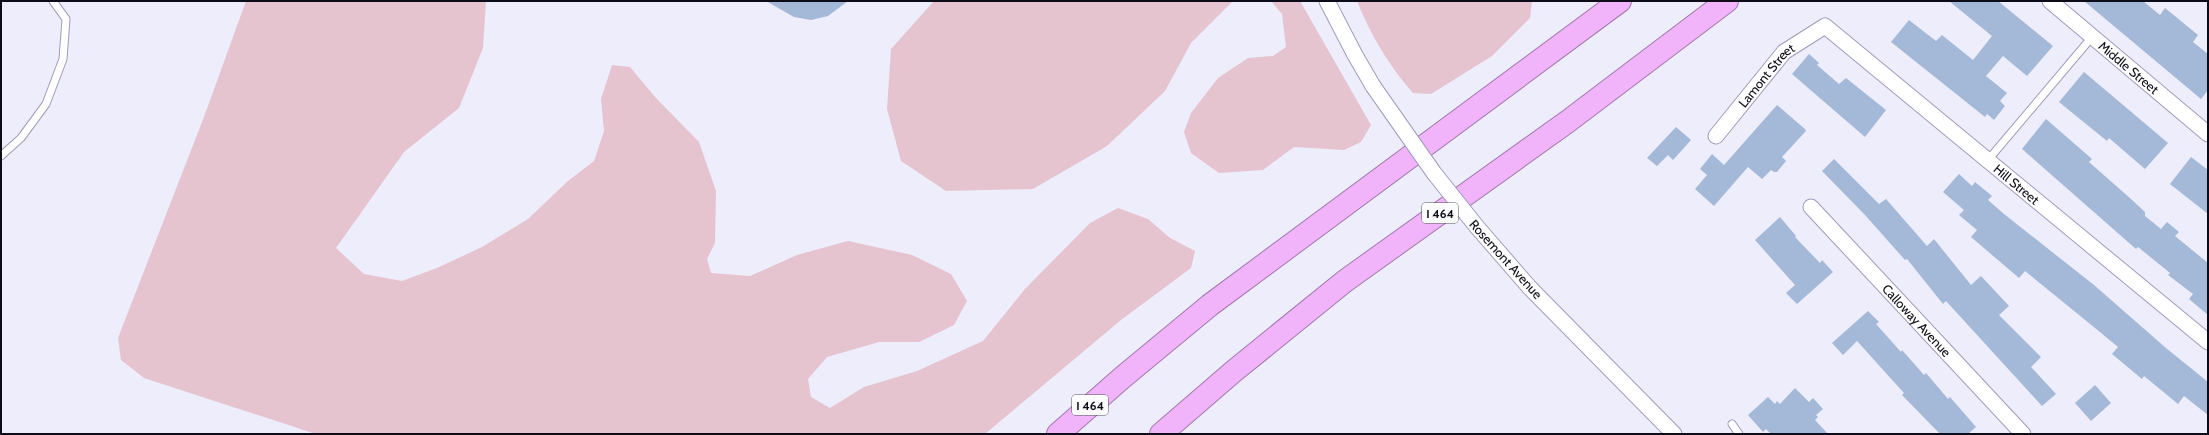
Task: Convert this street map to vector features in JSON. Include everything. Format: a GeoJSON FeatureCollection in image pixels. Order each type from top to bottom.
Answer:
{"type":"FeatureCollection","features":[{"type":"Feature","properties":{"kind":"highway","name":"I 464"},"geometry":{"type":"LineString","coordinates":[[1058,434],[1122,376],[1210,305],[1620,1]]}},
{"type":"Feature","properties":{"kind":"highway","name":"I 464"},"geometry":{"type":"LineString","coordinates":[[1161,434],[1234,371],[1346,281],[1567,122],[1727,1]]}},
{"type":"Feature","properties":{"kind":"street","name":"Rosemont Avenue"},"geometry":{"type":"LineString","coordinates":[[1327,1],[1351,48],[1373,86],[1434,173],[1477,227],[1530,288],[1674,434]]}},
{"type":"Feature","properties":{"kind":"street","name":"Middle Street"},"geometry":{"type":"LineString","coordinates":[[2050,1],[2208,134]]}},
{"type":"Feature","properties":{"kind":"street","name":"Lamont Street"},"geometry":{"type":"LineString","coordinates":[[1716,136],[1784,52],[1825,26]]}},
{"type":"Feature","properties":{"kind":"street","name":"Hill Street"},"geometry":{"type":"LineString","coordinates":[[1825,26],[2208,342]]}},
{"type":"Feature","properties":{"kind":"street","name":"Calloway Avenue"},"geometry":{"type":"LineString","coordinates":[[1811,207],[2023,434]]}},
{"type":"Feature","properties":{"kind":"lane"},"geometry":{"type":"LineString","coordinates":[[1,156],[21,138],[46,104],[64,60],[66,19],[53,1]]}},
{"type":"Feature","properties":{"kind":"lane"},"geometry":{"type":"LineString","coordinates":[[1988,160],[2092,37]]}},
{"type":"Feature","properties":{"kind":"lane"},"geometry":{"type":"LineString","coordinates":[[1732,424],[1739,434]]}},
{"type":"Feature","properties":{"kind":"shaded area"},"geometry":{"type":"Polygon","coordinates":[[[246,1],[486,1],[483,48],[459,108],[404,152],[336,248],[364,274],[402,281],[437,268],[482,247],[528,219],[568,181],[594,161],[604,131],[601,99],[612,65],[630,67],[656,98],[699,142],[716,191],[715,243],[707,259],[711,273],[750,276],[797,255],[848,241],[912,255],[951,274],[967,301],[954,325],[919,342],[879,342],[827,357],[808,379],[811,397],[830,408],[864,387],[917,371],[983,341],[1025,289],[1090,223],[1118,208],[1148,219],[1170,238],[1195,251],[1191,268],[1121,320],[985,434],[316,434],[144,378],[121,360],[118,338],[204,117],[246,1]]]}},
{"type":"Feature","properties":{"kind":"shaded area"},"geometry":{"type":"Polygon","coordinates":[[[934,1],[1233,1],[1191,43],[1165,91],[1107,146],[1033,189],[946,191],[901,161],[887,109],[891,49],[934,1]]]}},
{"type":"Feature","properties":{"kind":"shaded area"},"geometry":{"type":"Polygon","coordinates":[[[1271,1],[1300,1],[1371,125],[1361,142],[1344,150],[1294,147],[1263,170],[1219,173],[1191,153],[1184,132],[1191,113],[1218,78],[1248,58],[1273,56],[1286,47],[1282,14],[1271,1]]]}},
{"type":"Feature","properties":{"kind":"shaded area"},"geometry":{"type":"Polygon","coordinates":[[[1357,1],[1532,1],[1530,18],[1492,56],[1431,94],[1413,93],[1404,83],[1381,49],[1368,26],[1357,1]]]}},
{"type":"Feature","properties":{"kind":"building"},"geometry":{"type":"Polygon","coordinates":[[[766,1],[848,1],[828,16],[811,20],[794,17],[766,1]]]}},
{"type":"Feature","properties":{"kind":"building"},"geometry":{"type":"Polygon","coordinates":[[[1949,1],[1998,1],[2053,46],[2027,76],[2003,56],[1986,76],[2007,93],[2000,101],[2005,106],[1994,120],[1987,114],[1985,117],[1891,42],[1909,20],[1936,41],[1942,35],[1973,60],[1992,36],[1949,1]]]}},
{"type":"Feature","properties":{"kind":"building"},"geometry":{"type":"Polygon","coordinates":[[[2084,1],[2143,1],[2160,15],[2165,8],[2198,35],[2193,42],[2208,54],[2208,90],[2201,99],[2084,1]]]}},
{"type":"Feature","properties":{"kind":"building"},"geometry":{"type":"Polygon","coordinates":[[[1809,54],[1819,63],[1817,65],[1839,84],[1846,78],[1886,110],[1865,137],[1792,74],[1809,54]]]}},
{"type":"Feature","properties":{"kind":"building"},"geometry":{"type":"Polygon","coordinates":[[[2084,72],[2168,143],[2145,169],[2109,138],[2107,141],[2059,102],[2084,72]]]}},
{"type":"Feature","properties":{"kind":"building"},"geometry":{"type":"Polygon","coordinates":[[[1777,105],[1806,130],[1805,132],[1782,157],[1786,161],[1777,172],[1771,170],[1762,179],[1748,167],[1714,206],[1695,189],[1707,175],[1700,169],[1712,154],[1724,165],[1777,105]]]}},
{"type":"Feature","properties":{"kind":"building"},"geometry":{"type":"Polygon","coordinates":[[[2046,119],[2092,159],[2089,162],[2145,212],[2145,216],[2161,229],[2167,222],[2179,232],[2175,236],[2208,263],[2208,315],[2189,299],[2193,294],[2168,275],[2170,273],[2138,247],[2136,249],[2022,149],[2046,119]]]}},
{"type":"Feature","properties":{"kind":"building"},"geometry":{"type":"Polygon","coordinates":[[[1676,127],[1691,140],[1673,160],[1668,155],[1657,166],[1647,158],[1676,127]]]}},
{"type":"Feature","properties":{"kind":"building"},"geometry":{"type":"Polygon","coordinates":[[[2191,157],[2208,170],[2208,214],[2170,184],[2191,157]]]}},
{"type":"Feature","properties":{"kind":"building"},"geometry":{"type":"Polygon","coordinates":[[[1834,159],[1879,204],[1886,199],[1927,246],[1934,239],[1971,285],[1981,276],[2009,306],[1999,315],[2041,357],[2031,367],[2056,394],[2042,406],[1946,301],[1943,304],[1907,259],[1905,260],[1865,215],[1822,171],[1834,159]]]}},
{"type":"Feature","properties":{"kind":"building"},"geometry":{"type":"Polygon","coordinates":[[[1959,174],[1972,186],[1975,182],[1992,196],[1988,200],[2004,214],[2094,285],[2166,348],[2208,382],[2208,415],[2184,396],[2178,404],[2144,376],[2142,379],[2112,354],[2118,347],[2025,271],[2019,278],[1971,237],[1977,230],[1959,215],[1964,210],[1943,192],[1959,174]]]}},
{"type":"Feature","properties":{"kind":"building"},"geometry":{"type":"Polygon","coordinates":[[[1780,217],[1796,236],[1795,237],[1820,263],[1822,260],[1833,272],[1797,304],[1786,293],[1795,285],[1755,240],[1780,217]]]}},
{"type":"Feature","properties":{"kind":"building"},"geometry":{"type":"Polygon","coordinates":[[[1868,311],[1879,322],[1876,324],[1901,352],[1902,350],[1924,375],[1926,373],[1948,399],[1950,397],[1976,427],[1968,434],[1940,434],[1902,395],[1904,393],[1857,341],[1843,355],[1832,343],[1868,311]]]}},
{"type":"Feature","properties":{"kind":"building"},"geometry":{"type":"Polygon","coordinates":[[[2095,385],[2111,403],[2091,421],[2075,403],[2095,385]]]}},
{"type":"Feature","properties":{"kind":"building"},"geometry":{"type":"Polygon","coordinates":[[[1795,388],[1809,402],[1813,398],[1823,409],[1816,415],[1818,417],[1815,420],[1828,434],[1771,434],[1766,429],[1763,432],[1748,415],[1768,397],[1775,404],[1777,401],[1780,404],[1795,388]]]}}]}
